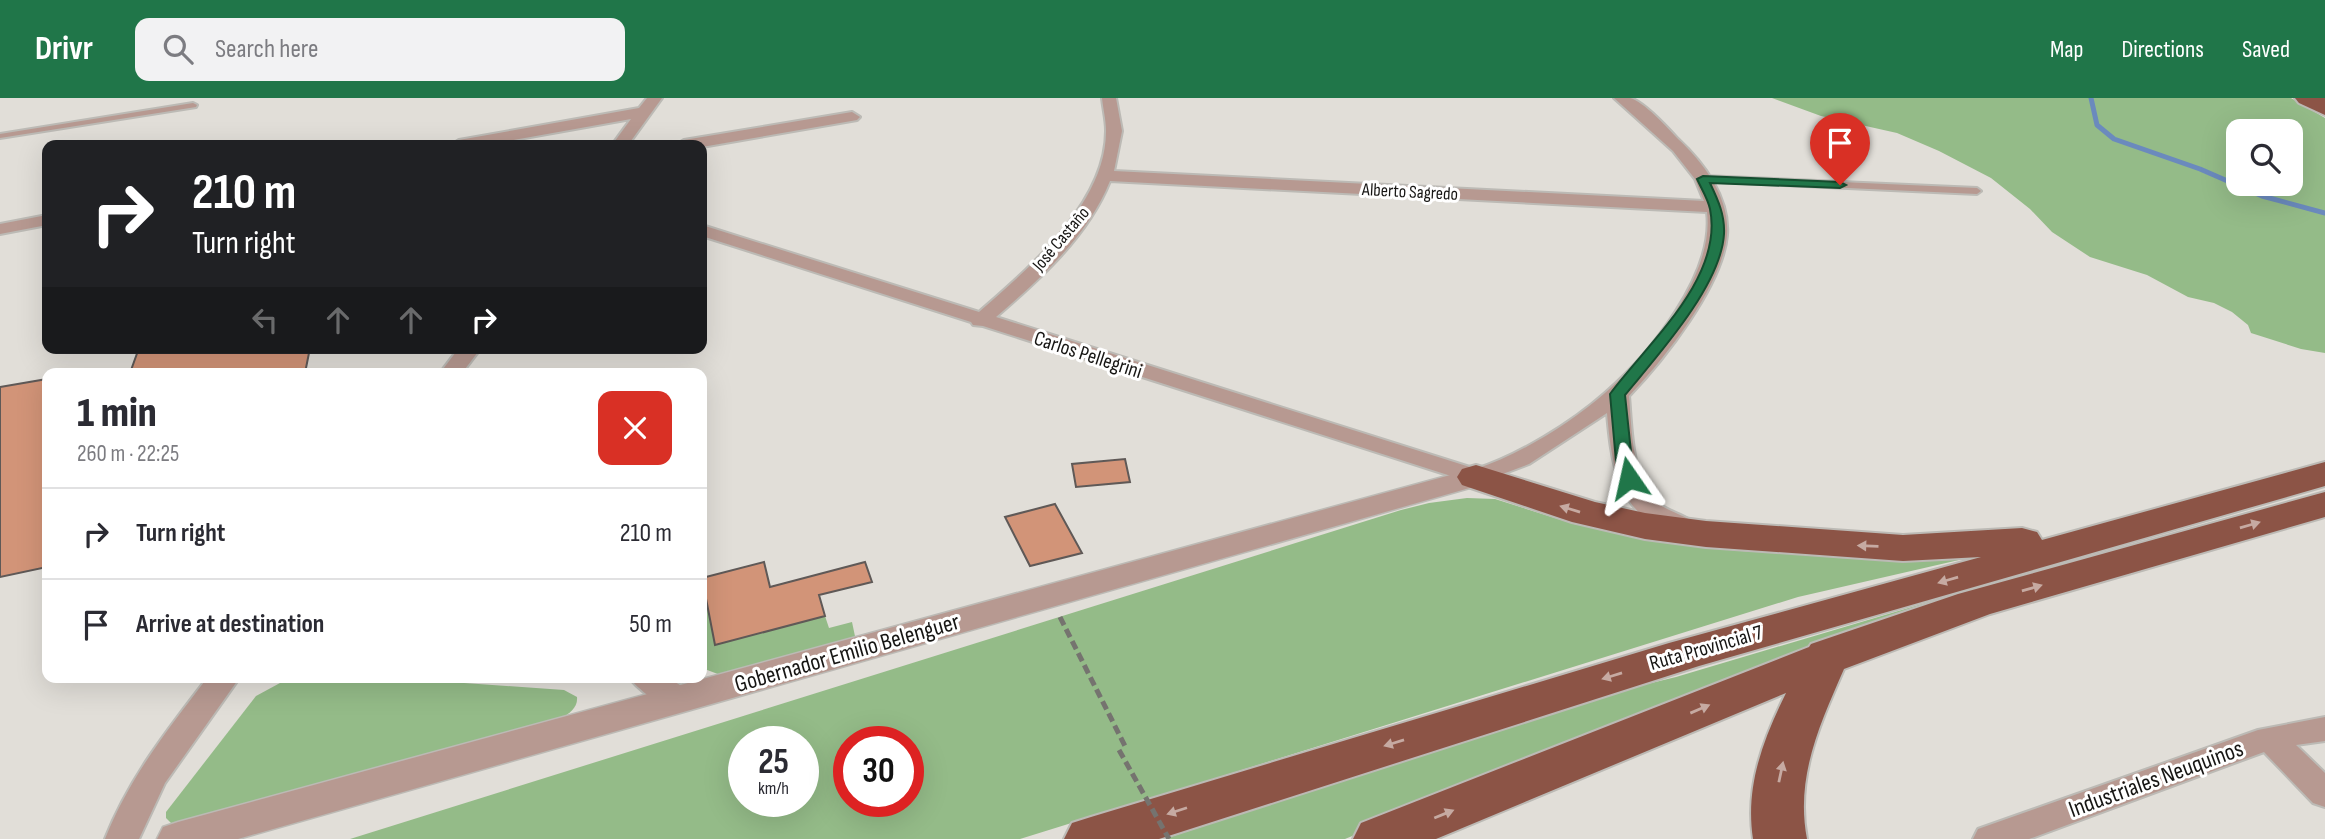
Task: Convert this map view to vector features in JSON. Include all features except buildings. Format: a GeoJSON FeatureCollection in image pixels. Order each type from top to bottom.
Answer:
{"type":"FeatureCollection","features":[{"type":"Feature","properties":{"kind":"highway"},"geometry":{"type":"LineString","coordinates":[[2307,98],[2325,108]]}},
{"type":"Feature","properties":{"kind":"highway","name":"Ruta Provincial 7"},"geometry":{"type":"LineString","coordinates":[[1091,839],[1685,653],[2325,474]]}},
{"type":"Feature","properties":{"kind":"highway"},"geometry":{"type":"LineString","coordinates":[[1476,477],[1586,513],[1645,526],[1706,534],[1856,546],[1938,547],[2027,540],[2155,522]]}},
{"type":"Feature","properties":{"kind":"highway"},"geometry":{"type":"LineString","coordinates":[[1380,839],[1827,655],[1974,604],[2325,504]]}},
{"type":"Feature","properties":{"kind":"highway"},"geometry":{"type":"LineString","coordinates":[[1780,839],[1776,809],[1782,765],[1827,655]]}},
{"type":"Feature","properties":{"kind":"street"},"geometry":{"type":"LineString","coordinates":[[624,140],[655,98]]}},
{"type":"Feature","properties":{"kind":"street","name":"José Castaño"},"geometry":{"type":"LineString","coordinates":[[980,321],[1019,286],[1072,231],[1091,203],[1112,151],[1115,128],[1109,98]]}},
{"type":"Feature","properties":{"kind":"street"},"geometry":{"type":"LineString","coordinates":[[1476,477],[1504,469],[1524,458],[1617,394],[1666,336],[1695,293],[1710,264],[1718,236],[1716,207],[1703,179],[1662,131],[1621,98]]}},
{"type":"Feature","properties":{"kind":"street"},"geometry":{"type":"LineString","coordinates":[[487,140],[645,112]]}},
{"type":"Feature","properties":{"kind":"street"},"geometry":{"type":"LineString","coordinates":[[707,141],[852,117]]}},
{"type":"Feature","properties":{"kind":"street","name":"Alberto Sagredo"},"geometry":{"type":"LineString","coordinates":[[1104,176],[1716,207]]}},
{"type":"Feature","properties":{"kind":"street"},"geometry":{"type":"LineString","coordinates":[[0,229],[42,221]]}},
{"type":"Feature","properties":{"kind":"street","name":"Carlos Pellegrini"},"geometry":{"type":"LineString","coordinates":[[707,232],[980,321],[1476,477]]}},
{"type":"Feature","properties":{"kind":"street"},"geometry":{"type":"LineString","coordinates":[[455,368],[465,354]]}},
{"type":"Feature","properties":{"kind":"street"},"geometry":{"type":"LineString","coordinates":[[1617,394],[1624,461],[1635,493],[1657,516],[1706,534]]}},
{"type":"Feature","properties":{"kind":"street","name":"Gobernador Emilio Belenguer"},"geometry":{"type":"LineString","coordinates":[[178,839],[1476,477]]}},
{"type":"Feature","properties":{"kind":"street"},"geometry":{"type":"LineString","coordinates":[[122,839],[155,773],[221,683]]}},
{"type":"Feature","properties":{"kind":"street"},"geometry":{"type":"LineString","coordinates":[[653,683],[678,700]]}},
{"type":"Feature","properties":{"kind":"street","name":"Industriales Neuquinos"},"geometry":{"type":"LineString","coordinates":[[1990,839],[2269,738],[2325,729]]}},
{"type":"Feature","properties":{"kind":"street"},"geometry":{"type":"LineString","coordinates":[[2269,738],[2325,794]]}},
{"type":"Feature","properties":{"kind":"lane"},"geometry":{"type":"LineString","coordinates":[[0,136],[193,105]]}},
{"type":"Feature","properties":{"kind":"lane"},"geometry":{"type":"LineString","coordinates":[[1703,179],[1977,191]]}},
{"type":"Feature","properties":{"kind":"path"},"geometry":{"type":"LineString","coordinates":[[1049,596],[1122,749],[1169,839]]}},
{"type":"Feature","properties":{"kind":"green space"},"geometry":{"type":"Polygon","coordinates":[[[1772,98],[2291,98],[2325,118],[2325,353],[2301,349],[2251,333],[2248,325],[2232,312],[2214,303],[2188,297],[2147,275],[2090,257],[2052,232],[2030,209],[1991,178],[1897,133],[1821,116],[1772,98]]]}},
{"type":"Feature","properties":{"kind":"green space"},"geometry":{"type":"Polygon","coordinates":[[[1467,498],[1495,499],[1574,524],[1691,546],[1741,551],[1959,560],[1798,597],[1020,839],[350,839],[1401,510],[1467,498]]]}},
{"type":"Feature","properties":{"kind":"green space"},"geometry":{"type":"Polygon","coordinates":[[[1942,598],[1705,691],[1345,839],[1164,839],[1610,693],[1676,677],[1942,598]]]}},
{"type":"Feature","properties":{"kind":"green space"},"geometry":{"type":"Polygon","coordinates":[[[707,604],[715,645],[825,616],[829,628],[852,622],[856,641],[723,676],[707,670],[707,604]]]}},
{"type":"Feature","properties":{"kind":"green space"},"geometry":{"type":"Polygon","coordinates":[[[280,683],[465,683],[564,690],[577,697],[577,701],[573,709],[562,718],[172,824],[166,818],[166,812],[256,696],[280,683]]]}},
{"type":"Feature","properties":{"kind":"waterway"},"geometry":{"type":"LineString","coordinates":[[2091,98],[2097,125],[2114,139],[2200,169],[2262,196],[2325,213]]}},
{"type":"Feature","properties":{"kind":"route"},"geometry":{"type":"LineString","coordinates":[[1629,478],[1624,461],[1617,394],[1674,326],[1710,264],[1718,236],[1716,207],[1703,179],[1840,185]]}}]}
